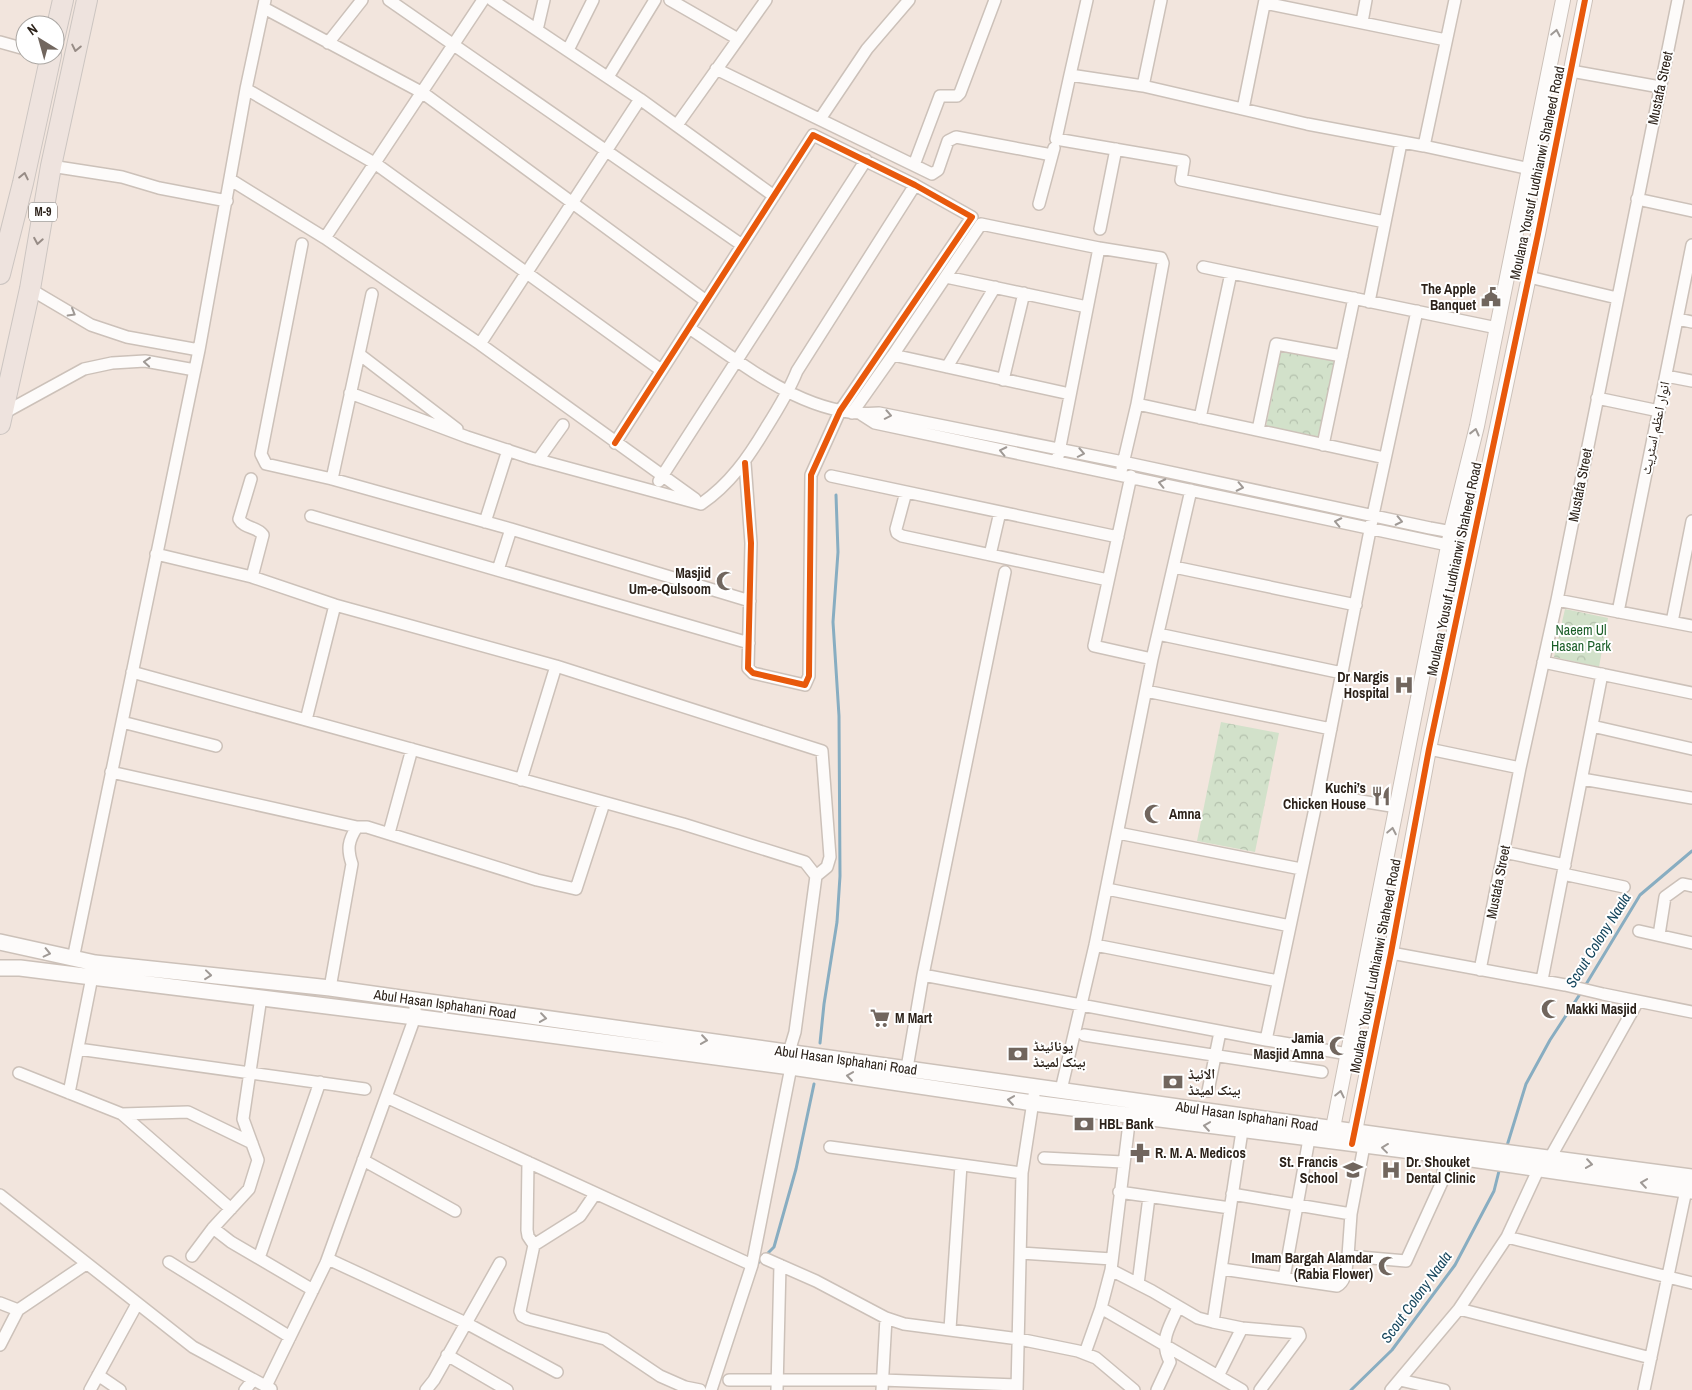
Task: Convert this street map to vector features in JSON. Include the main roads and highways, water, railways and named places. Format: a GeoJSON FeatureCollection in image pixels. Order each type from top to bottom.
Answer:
{"type":"FeatureCollection","features":[{"type":"Feature","properties":{"kind":"highway"},"geometry":{"type":"LineString","coordinates":[[60,15],[63,0]]}},
{"type":"Feature","properties":{"kind":"highway","name":"M-9"},"geometry":{"type":"LineString","coordinates":[[1,419],[30,289],[51,166],[87,0]]}},
{"type":"Feature","properties":{"kind":"highway","name":"M-9"},"geometry":{"type":"LineString","coordinates":[[1,267],[23,183],[47,65]]}},
{"type":"Feature","properties":{"kind":"main road","name":"Abul Hasan Isphahani Road"},"geometry":{"type":"LineString","coordinates":[[0,942],[73,959],[330,988],[415,1000],[790,1060],[1033,1103],[1308,1139],[1331,1135]]}},
{"type":"Feature","properties":{"kind":"main road","name":"Abul Hasan Isphahani Road"},"geometry":{"type":"LineString","coordinates":[[0,968],[20,968],[415,1017],[790,1060],[907,1068],[1036,1086],[1357,1140],[1449,1152],[1543,1161],[1690,1186]]}},
{"type":"Feature","properties":{"kind":"waterway"},"geometry":{"type":"LineString","coordinates":[[820,1043],[837,922],[840,876],[839,716],[833,622],[838,552],[836,495]]}},
{"type":"Feature","properties":{"kind":"waterway","name":"Scout Colony Naala"},"geometry":{"type":"LineString","coordinates":[[1585,986],[1640,895],[1692,851]]}},
{"type":"Feature","properties":{"kind":"waterway","name":"Scout Colony Naala"},"geometry":{"type":"LineString","coordinates":[[1506,1149],[1526,1084],[1550,1040],[1582,991]]}},
{"type":"Feature","properties":{"kind":"waterway"},"geometry":{"type":"LineString","coordinates":[[755,1266],[774,1247],[796,1169],[814,1084]]}},
{"type":"Feature","properties":{"kind":"waterway","name":"Scout Colony Naala"},"geometry":{"type":"LineString","coordinates":[[1351,1390],[1392,1350],[1455,1265],[1494,1191],[1500,1167]]}},
{"type":"Feature","properties":{"kind":"place","name":"The Apple Banquet"},"geometry":{"type":"Point","coordinates":[1491,297]}},
{"type":"Feature","properties":{"kind":"place","name":"Masjid Um-e-Qulsoom"},"geometry":{"type":"Point","coordinates":[726,581]}},
{"type":"Feature","properties":{"kind":"place","name":"Dr Nargis Hospital"},"geometry":{"type":"Point","coordinates":[1404,685]}},
{"type":"Feature","properties":{"kind":"place","name":"Kuchi’s Chicken House"},"geometry":{"type":"Point","coordinates":[1381,796]}},
{"type":"Feature","properties":{"kind":"place","name":"Amna"},"geometry":{"type":"Point","coordinates":[1154,814]}},
{"type":"Feature","properties":{"kind":"place","name":"Makki Masjid"},"geometry":{"type":"Point","coordinates":[1551,1009]}},
{"type":"Feature","properties":{"kind":"place","name":"M Mart"},"geometry":{"type":"Point","coordinates":[880,1018]}},
{"type":"Feature","properties":{"kind":"place","name":"Jamia Masjid Amna"},"geometry":{"type":"Point","coordinates":[1339,1046]}},
{"type":"Feature","properties":{"kind":"place","name":"یونائیٹڈ بینک لمیٹڈ"},"geometry":{"type":"Point","coordinates":[1018,1054]}},
{"type":"Feature","properties":{"kind":"place","name":"الائیڈ بینک لمیٹڈ"},"geometry":{"type":"Point","coordinates":[1173,1082]}},
{"type":"Feature","properties":{"kind":"place","name":"HBL Bank"},"geometry":{"type":"Point","coordinates":[1084,1124]}},
{"type":"Feature","properties":{"kind":"place","name":"R. M. A. Medicos"},"geometry":{"type":"Point","coordinates":[1140,1153]}},
{"type":"Feature","properties":{"kind":"place","name":"St. Francis School"},"geometry":{"type":"Point","coordinates":[1353,1170]}},
{"type":"Feature","properties":{"kind":"place","name":"Dr. Shouket Dental Clinic"},"geometry":{"type":"Point","coordinates":[1391,1170]}},
{"type":"Feature","properties":{"kind":"place","name":"Imam Bargah Alamdar (Rabia Flower)"},"geometry":{"type":"Point","coordinates":[1388,1266]}},
{"type":"Feature","properties":{"kind":"park label","name":"Naeem Ul Hasan Park"},"geometry":{"type":"Point","coordinates":[1581,638]}}]}
